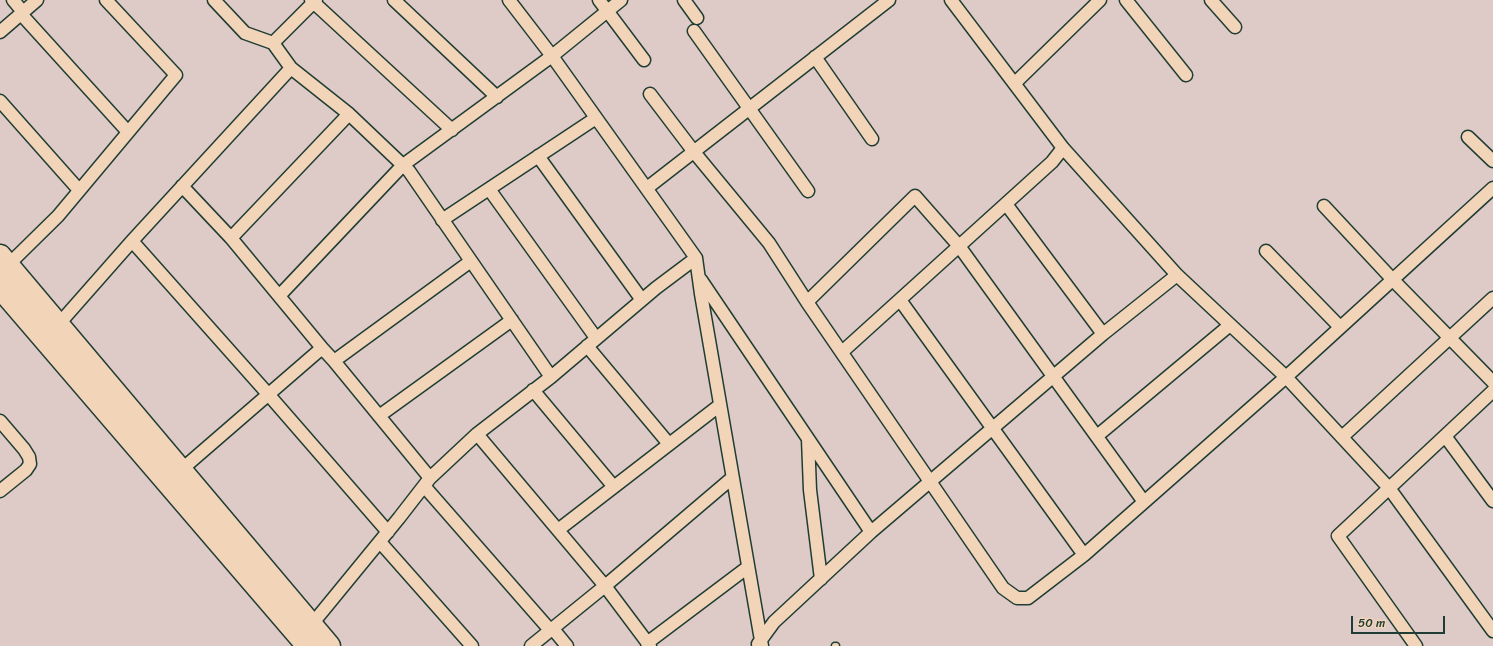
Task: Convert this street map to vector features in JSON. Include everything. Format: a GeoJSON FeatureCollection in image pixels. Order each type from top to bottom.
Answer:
{"type":"FeatureCollection","features":[{"type":"Feature","properties":{"kind":"highway"},"geometry":{"type":"LineString","coordinates":[[3,265],[58,326],[180,470],[307,636]]}},
{"type":"Feature","properties":{"kind":"highway"},"geometry":{"type":"LineString","coordinates":[[0,287],[307,636],[329,646]]}},
{"type":"Feature","properties":{"kind":"street"},"geometry":{"type":"LineString","coordinates":[[13,0],[22,13],[128,132]]}},
{"type":"Feature","properties":{"kind":"street"},"geometry":{"type":"LineString","coordinates":[[0,32],[37,0]]}},
{"type":"Feature","properties":{"kind":"street"},"geometry":{"type":"LineString","coordinates":[[3,265],[58,216],[176,75],[106,0]]}},
{"type":"Feature","properties":{"kind":"street"},"geometry":{"type":"LineString","coordinates":[[214,0],[245,33],[273,43],[291,68],[349,114],[409,171],[551,376]]}},
{"type":"Feature","properties":{"kind":"street"},"geometry":{"type":"LineString","coordinates":[[394,0],[497,97]]}},
{"type":"Feature","properties":{"kind":"street"},"geometry":{"type":"LineString","coordinates":[[509,0],[552,56],[696,258],[748,567],[759,644]]}},
{"type":"Feature","properties":{"kind":"street"},"geometry":{"type":"LineString","coordinates":[[599,0],[644,60]]}},
{"type":"Feature","properties":{"kind":"street"},"geometry":{"type":"LineString","coordinates":[[280,295],[403,165],[552,56],[621,0]]}},
{"type":"Feature","properties":{"kind":"street"},"geometry":{"type":"LineString","coordinates":[[684,0],[697,18]]}},
{"type":"Feature","properties":{"kind":"street"},"geometry":{"type":"LineString","coordinates":[[646,188],[888,0]]}},
{"type":"Feature","properties":{"kind":"street"},"geometry":{"type":"LineString","coordinates":[[951,0],[1016,83],[1063,148],[1177,275],[1286,377],[1389,488],[1493,631]]}},
{"type":"Feature","properties":{"kind":"street"},"geometry":{"type":"LineString","coordinates":[[1016,83],[1100,0]]}},
{"type":"Feature","properties":{"kind":"street"},"geometry":{"type":"LineString","coordinates":[[1126,0],[1186,75]]}},
{"type":"Feature","properties":{"kind":"street"},"geometry":{"type":"LineString","coordinates":[[1211,0],[1234,26]]}},
{"type":"Feature","properties":{"kind":"street"},"geometry":{"type":"LineString","coordinates":[[273,43],[314,1],[452,130]]}},
{"type":"Feature","properties":{"kind":"street"},"geometry":{"type":"LineString","coordinates":[[694,31],[808,191]]}},
{"type":"Feature","properties":{"kind":"street"},"geometry":{"type":"LineString","coordinates":[[816,57],[872,139]]}},
{"type":"Feature","properties":{"kind":"street"},"geometry":{"type":"LineString","coordinates":[[58,326],[132,241],[291,68]]}},
{"type":"Feature","properties":{"kind":"street"},"geometry":{"type":"LineString","coordinates":[[650,94],[694,152],[769,243],[807,302],[1003,588],[1017,598],[1028,598],[1084,555],[1286,377],[1493,188]]}},
{"type":"Feature","properties":{"kind":"street"},"geometry":{"type":"LineString","coordinates":[[0,101],[79,190]]}},
{"type":"Feature","properties":{"kind":"street"},"geometry":{"type":"LineString","coordinates":[[231,238],[349,114]]}},
{"type":"Feature","properties":{"kind":"street"},"geometry":{"type":"LineString","coordinates":[[442,220],[596,118]]}},
{"type":"Feature","properties":{"kind":"street"},"geometry":{"type":"LineString","coordinates":[[1468,137],[1493,161]]}},
{"type":"Feature","properties":{"kind":"street"},"geometry":{"type":"LineString","coordinates":[[842,352],[1052,162],[1063,148]]}},
{"type":"Feature","properties":{"kind":"street"},"geometry":{"type":"LineString","coordinates":[[538,156],[642,300]]}},
{"type":"Feature","properties":{"kind":"street"},"geometry":{"type":"LineString","coordinates":[[182,186],[231,238],[280,295],[379,416],[427,482],[567,646]]}},
{"type":"Feature","properties":{"kind":"street"},"geometry":{"type":"LineString","coordinates":[[489,189],[592,342],[669,444]]}},
{"type":"Feature","properties":{"kind":"street"},"geometry":{"type":"LineString","coordinates":[[807,302],[915,196],[959,246],[1144,502]]}},
{"type":"Feature","properties":{"kind":"street"},"geometry":{"type":"LineString","coordinates":[[1006,204],[1104,334]]}},
{"type":"Feature","properties":{"kind":"street"},"geometry":{"type":"LineString","coordinates":[[1324,206],[1392,280],[1493,382]]}},
{"type":"Feature","properties":{"kind":"street"},"geometry":{"type":"LineString","coordinates":[[132,241],[388,532]]}},
{"type":"Feature","properties":{"kind":"street"},"geometry":{"type":"LineString","coordinates":[[1266,250],[1340,327]]}},
{"type":"Feature","properties":{"kind":"street"},"geometry":{"type":"LineString","coordinates":[[307,636],[427,482],[477,434],[696,258]]}},
{"type":"Feature","properties":{"kind":"street"},"geometry":{"type":"LineString","coordinates":[[334,362],[471,261]]}},
{"type":"Feature","properties":{"kind":"street"},"geometry":{"type":"LineString","coordinates":[[759,644],[774,622],[871,532],[1104,334],[1177,275]]}},
{"type":"Feature","properties":{"kind":"street"},"geometry":{"type":"LineString","coordinates":[[699,278],[871,532]]}},
{"type":"Feature","properties":{"kind":"street"},"geometry":{"type":"LineString","coordinates":[[1342,437],[1493,298]]}},
{"type":"Feature","properties":{"kind":"street"},"geometry":{"type":"LineString","coordinates":[[900,300],[1084,555]]}},
{"type":"Feature","properties":{"kind":"street"},"geometry":{"type":"LineString","coordinates":[[379,416],[512,320]]}},
{"type":"Feature","properties":{"kind":"street"},"geometry":{"type":"LineString","coordinates":[[1097,436],[1230,325]]}},
{"type":"Feature","properties":{"kind":"street"},"geometry":{"type":"LineString","coordinates":[[180,470],[322,348]]}},
{"type":"Feature","properties":{"kind":"street"},"geometry":{"type":"LineString","coordinates":[[533,390],[614,486]]}},
{"type":"Feature","properties":{"kind":"street"},"geometry":{"type":"LineString","coordinates":[[1416,646],[1338,536],[1493,391]]}},
{"type":"Feature","properties":{"kind":"street"},"geometry":{"type":"LineString","coordinates":[[558,530],[720,405]]}},
{"type":"Feature","properties":{"kind":"street"},"geometry":{"type":"LineString","coordinates":[[0,421],[24,449],[29,457],[30,464],[26,470],[0,491]]}},
{"type":"Feature","properties":{"kind":"street"},"geometry":{"type":"LineString","coordinates":[[477,434],[605,586],[649,644],[748,567]]}},
{"type":"Feature","properties":{"kind":"street"},"geometry":{"type":"LineString","coordinates":[[1445,436],[1493,500]]}},
{"type":"Feature","properties":{"kind":"street"},"geometry":{"type":"LineString","coordinates":[[808,439],[810,490],[821,579]]}},
{"type":"Feature","properties":{"kind":"street"},"geometry":{"type":"LineString","coordinates":[[531,646],[605,586],[732,478]]}},
{"type":"Feature","properties":{"kind":"street"},"geometry":{"type":"LineString","coordinates":[[380,542],[472,646]]}}]}
